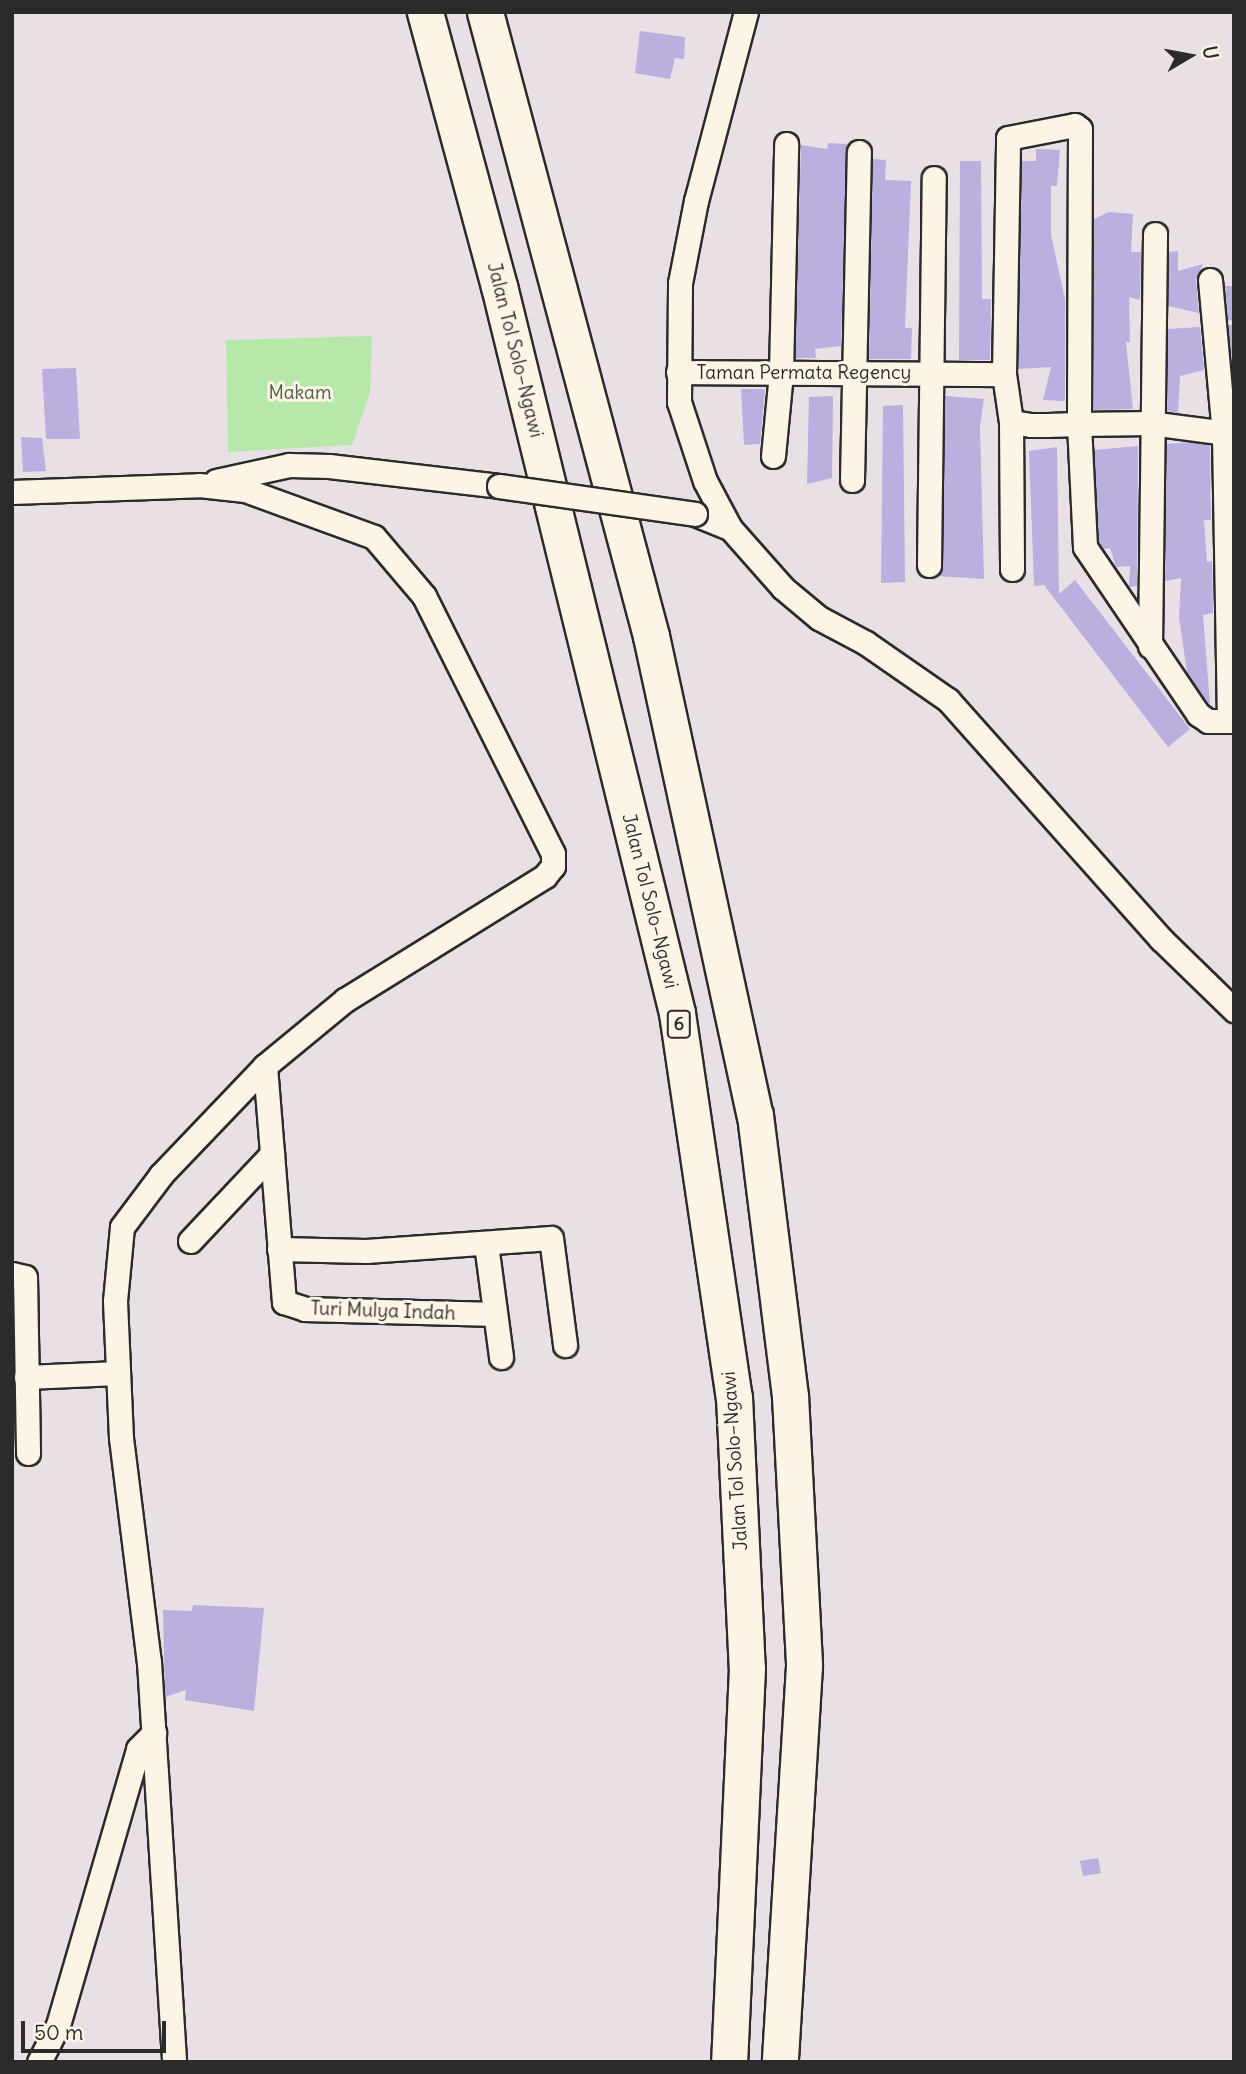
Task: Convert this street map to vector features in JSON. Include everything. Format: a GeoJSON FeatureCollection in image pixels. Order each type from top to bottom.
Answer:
{"type":"FeatureCollection","features":[{"type":"Feature","properties":{"kind":"highway","name":"Jalan Tol Solo–Ngawi"},"geometry":{"type":"LineString","coordinates":[[425,12],[499,286],[679,1027],[734,1397],[746,1641],[740,1883],[729,2062]]}},
{"type":"Feature","properties":{"kind":"highway"},"geometry":{"type":"LineString","coordinates":[[485,12],[651,636],[755,1115],[790,1396],[804,1666],[780,2062]]}},
{"type":"Feature","properties":{"kind":"street"},"geometry":{"type":"LineString","coordinates":[[746,12],[696,201],[680,283],[678,372],[686,431],[730,528],[783,588],[819,618],[866,643],[948,700],[1161,939],[1234,1010]]}},
{"type":"Feature","properties":{"kind":"street"},"geometry":{"type":"LineString","coordinates":[[1012,569],[1012,422],[1004,374],[1006,143],[1012,136],[1078,126],[1079,424],[1085,547],[1201,718],[1231,721],[1229,434],[1210,280]]}},
{"type":"Feature","properties":{"kind":"street"},"geometry":{"type":"LineString","coordinates":[[773,456],[781,373],[786,144]]}},
{"type":"Feature","properties":{"kind":"street"},"geometry":{"type":"LineString","coordinates":[[852,480],[859,152]]}},
{"type":"Feature","properties":{"kind":"street","name":"Taman Permata Regency"},"geometry":{"type":"LineString","coordinates":[[929,565],[934,178]]}},
{"type":"Feature","properties":{"kind":"street"},"geometry":{"type":"LineString","coordinates":[[1150,646],[1155,234]]}},
{"type":"Feature","properties":{"kind":"street","name":"Taman Permata Regency"},"geometry":{"type":"LineString","coordinates":[[678,372],[1004,374]]}},
{"type":"Feature","properties":{"kind":"street"},"geometry":{"type":"LineString","coordinates":[[1012,422],[1151,423],[1229,434]]}},
{"type":"Feature","properties":{"kind":"street"},"geometry":{"type":"LineString","coordinates":[[200,485],[289,465],[408,472],[695,514],[730,528]]}},
{"type":"Feature","properties":{"kind":"street"},"geometry":{"type":"LineString","coordinates":[[12,492],[200,485],[245,490],[341,522],[374,537],[393,554],[424,596],[553,853],[553,866],[545,876],[345,1000],[265,1066],[161,1175],[122,1227],[116,1261],[118,1373],[153,1733],[174,2062]]}},
{"type":"Feature","properties":{"kind":"street","name":"Turi Mulya Indah"},"geometry":{"type":"LineString","coordinates":[[265,1066],[284,1302],[293,1307],[495,1314]]}},
{"type":"Feature","properties":{"kind":"street"},"geometry":{"type":"LineString","coordinates":[[190,1241],[272,1154]]}},
{"type":"Feature","properties":{"kind":"street"},"geometry":{"type":"LineString","coordinates":[[279,1249],[366,1251],[551,1238],[565,1345]]}},
{"type":"Feature","properties":{"kind":"street"},"geometry":{"type":"LineString","coordinates":[[486,1244],[501,1357]]}},
{"type":"Feature","properties":{"kind":"street"},"geometry":{"type":"LineString","coordinates":[[12,1274],[25,1278],[19,1349],[26,1377],[20,1426],[27,1453]]}},
{"type":"Feature","properties":{"kind":"street"},"geometry":{"type":"LineString","coordinates":[[26,1377],[118,1373]]}},
{"type":"Feature","properties":{"kind":"street"},"geometry":{"type":"LineString","coordinates":[[39,2062],[58,2025],[138,1749],[153,1733]]}},
{"type":"Feature","properties":{"kind":"green space","name":"Makam"},"geometry":{"type":"Polygon","coordinates":[[[372,336],[370,393],[352,445],[228,452],[226,340],[372,336]]]}},
{"type":"Feature","properties":{"kind":"building"},"geometry":{"type":"Polygon","coordinates":[[[640,31],[685,37],[684,59],[675,58],[670,79],[635,73],[640,31]]]}},
{"type":"Feature","properties":{"kind":"building"},"geometry":{"type":"Polygon","coordinates":[[[828,143],[847,144],[841,346],[815,349],[816,358],[795,358],[801,145],[827,149],[828,143]]]}},
{"type":"Feature","properties":{"kind":"building"},"geometry":{"type":"Polygon","coordinates":[[[1036,149],[1060,150],[1057,186],[1051,186],[1051,235],[1065,299],[1065,401],[1043,400],[1051,367],[1018,369],[1022,161],[1036,161],[1036,149]]]}},
{"type":"Feature","properties":{"kind":"building"},"geometry":{"type":"Polygon","coordinates":[[[873,159],[886,160],[885,180],[911,181],[905,328],[912,328],[911,359],[869,359],[873,159]]]}},
{"type":"Feature","properties":{"kind":"building"},"geometry":{"type":"Polygon","coordinates":[[[960,161],[981,161],[982,299],[991,299],[990,360],[959,360],[960,161]]]}},
{"type":"Feature","properties":{"kind":"building"},"geometry":{"type":"Polygon","coordinates":[[[1109,212],[1133,214],[1131,252],[1141,252],[1140,300],[1129,297],[1130,342],[1126,342],[1133,409],[1093,410],[1094,219],[1109,212]]]}},
{"type":"Feature","properties":{"kind":"building"},"geometry":{"type":"Polygon","coordinates":[[[1178,251],[1178,271],[1203,264],[1196,281],[1199,313],[1168,306],[1169,252],[1178,251]]]}},
{"type":"Feature","properties":{"kind":"building"},"geometry":{"type":"Polygon","coordinates":[[[1225,286],[1234,286],[1234,321],[1228,320],[1225,286]]]}},
{"type":"Feature","properties":{"kind":"building"},"geometry":{"type":"Polygon","coordinates":[[[1228,325],[1234,325],[1232,363],[1228,325]]]}},
{"type":"Feature","properties":{"kind":"building"},"geometry":{"type":"Polygon","coordinates":[[[1200,327],[1204,370],[1180,376],[1178,413],[1167,411],[1168,329],[1200,327]]]}},
{"type":"Feature","properties":{"kind":"building"},"geometry":{"type":"Polygon","coordinates":[[[76,368],[80,439],[46,439],[42,369],[76,368]]]}},
{"type":"Feature","properties":{"kind":"building"},"geometry":{"type":"Polygon","coordinates":[[[741,389],[765,389],[760,444],[744,445],[741,389]]]}},
{"type":"Feature","properties":{"kind":"building"},"geometry":{"type":"Polygon","coordinates":[[[833,396],[832,478],[807,484],[809,397],[833,396]]]}},
{"type":"Feature","properties":{"kind":"building"},"geometry":{"type":"Polygon","coordinates":[[[945,396],[984,399],[980,426],[984,579],[937,576],[943,565],[945,396]]]}},
{"type":"Feature","properties":{"kind":"building"},"geometry":{"type":"Polygon","coordinates":[[[903,405],[905,582],[881,583],[883,406],[903,405]]]}},
{"type":"Feature","properties":{"kind":"building"},"geometry":{"type":"Polygon","coordinates":[[[21,437],[42,438],[46,471],[23,472],[21,437]]]}},
{"type":"Feature","properties":{"kind":"building"},"geometry":{"type":"Polygon","coordinates":[[[1191,442],[1210,445],[1211,520],[1204,520],[1207,562],[1212,561],[1213,613],[1203,615],[1210,705],[1187,672],[1179,618],[1181,578],[1165,581],[1166,444],[1191,442]]]}},
{"type":"Feature","properties":{"kind":"building"},"geometry":{"type":"Polygon","coordinates":[[[1138,446],[1137,586],[1129,587],[1130,566],[1116,567],[1110,548],[1104,549],[1099,542],[1094,450],[1138,446]]]}},
{"type":"Feature","properties":{"kind":"building"},"geometry":{"type":"Polygon","coordinates":[[[1057,447],[1059,594],[1075,580],[1190,729],[1168,747],[1044,585],[1034,586],[1029,451],[1057,447]]]}},
{"type":"Feature","properties":{"kind":"building"},"geometry":{"type":"Polygon","coordinates":[[[193,1605],[264,1608],[254,1711],[185,1700],[186,1690],[165,1697],[163,1610],[192,1611],[193,1605]]]}},
{"type":"Feature","properties":{"kind":"building"},"geometry":{"type":"Polygon","coordinates":[[[1098,1858],[1101,1873],[1083,1876],[1080,1861],[1098,1858]]]}}]}
